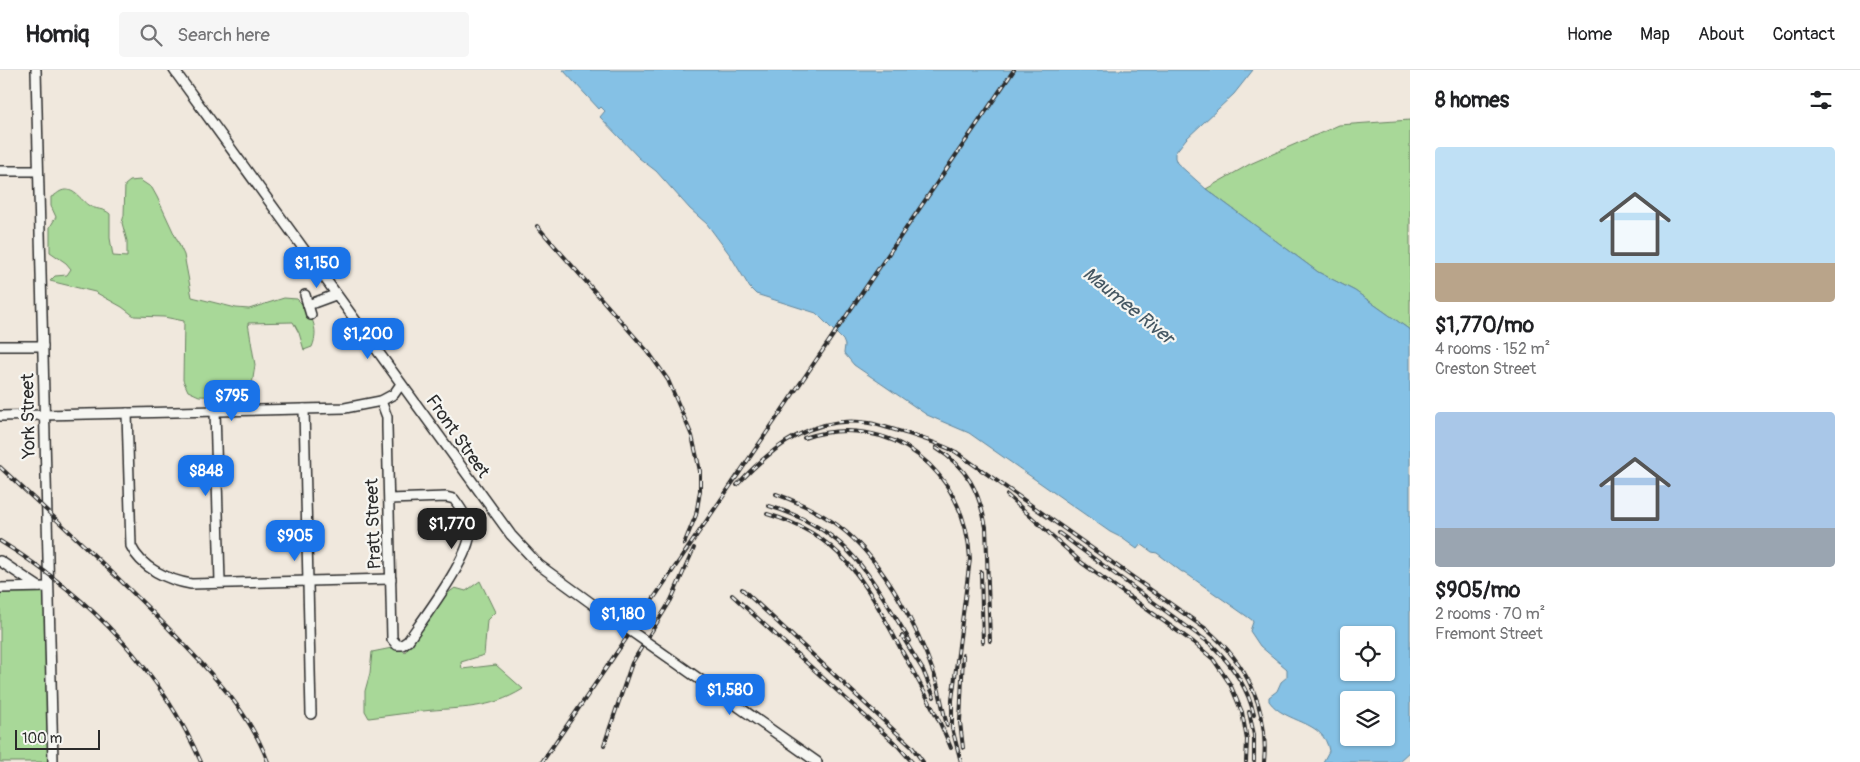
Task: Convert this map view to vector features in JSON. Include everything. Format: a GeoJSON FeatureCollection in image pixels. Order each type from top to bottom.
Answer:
{"type":"FeatureCollection","features":[{"type":"Feature","properties":{"kind":"street","name":"York Street"},"geometry":{"type":"LineString","coordinates":[[36,70],[43,346],[44,587],[53,762]]}},
{"type":"Feature","properties":{"kind":"street","name":"Front Street"},"geometry":{"type":"LineString","coordinates":[[174,70],[499,521],[519,545],[551,574],[817,762]]}},
{"type":"Feature","properties":{"kind":"street"},"geometry":{"type":"LineString","coordinates":[[0,171],[38,171]]}},
{"type":"Feature","properties":{"kind":"street"},"geometry":{"type":"LineString","coordinates":[[305,295],[311,315]]}},
{"type":"Feature","properties":{"kind":"street"},"geometry":{"type":"LineString","coordinates":[[308,305],[335,295]]}},
{"type":"Feature","properties":{"kind":"street"},"geometry":{"type":"LineString","coordinates":[[0,346],[43,346]]}},
{"type":"Feature","properties":{"kind":"street"},"geometry":{"type":"LineString","coordinates":[[0,416],[345,408],[381,401],[394,394],[402,384]]}},
{"type":"Feature","properties":{"kind":"street","name":"Pratt Street"},"geometry":{"type":"LineString","coordinates":[[381,401],[387,417],[392,639],[396,645],[402,645],[408,641],[459,566],[470,532],[469,526],[454,499],[446,497],[389,499]]}},
{"type":"Feature","properties":{"kind":"street"},"geometry":{"type":"LineString","coordinates":[[304,409],[311,714]]}},
{"type":"Feature","properties":{"kind":"street"},"geometry":{"type":"LineString","coordinates":[[215,411],[220,582]]}},
{"type":"Feature","properties":{"kind":"street"},"geometry":{"type":"LineString","coordinates":[[127,413],[131,546],[139,558],[164,576],[191,584],[391,579]]}},
{"type":"Feature","properties":{"kind":"street"},"geometry":{"type":"LineString","coordinates":[[0,561],[44,587]]}},
{"type":"Feature","properties":{"kind":"street"},"geometry":{"type":"LineString","coordinates":[[0,588],[44,587]]}},
{"type":"Feature","properties":{"kind":"green space"},"geometry":{"type":"Polygon","coordinates":[[[1410,120],[1410,330],[1355,291],[1318,272],[1206,189],[1250,164],[1339,125],[1410,120]]]}},
{"type":"Feature","properties":{"kind":"green space"},"geometry":{"type":"Polygon","coordinates":[[[140,180],[152,188],[184,255],[192,297],[236,308],[249,309],[284,298],[297,299],[313,321],[315,334],[312,347],[304,350],[299,333],[293,322],[248,323],[255,365],[252,385],[237,397],[199,396],[188,391],[183,380],[184,321],[164,317],[134,316],[95,292],[50,281],[55,276],[67,275],[71,269],[66,263],[50,252],[50,227],[56,217],[51,206],[51,197],[61,191],[69,190],[91,207],[108,212],[110,214],[110,238],[113,256],[127,257],[127,241],[122,223],[125,185],[130,181],[140,180]]]}},
{"type":"Feature","properties":{"kind":"green space"},"geometry":{"type":"Polygon","coordinates":[[[480,581],[495,612],[487,620],[484,655],[461,662],[462,669],[496,665],[523,689],[498,701],[486,704],[369,718],[365,711],[365,691],[370,673],[372,652],[397,647],[405,652],[444,596],[455,588],[466,591],[480,581]]]}},
{"type":"Feature","properties":{"kind":"green space"},"geometry":{"type":"Polygon","coordinates":[[[44,590],[48,762],[0,762],[0,591],[44,590]]]}},
{"type":"Feature","properties":{"kind":"water","name":"Maumee River"},"geometry":{"type":"Polygon","coordinates":[[[563,70],[1253,70],[1234,94],[1186,139],[1175,153],[1175,158],[1177,163],[1206,189],[1318,272],[1355,291],[1410,330],[1410,751],[1398,762],[1323,762],[1329,751],[1326,741],[1320,733],[1312,727],[1284,714],[1269,701],[1269,697],[1277,691],[1281,682],[1287,677],[1287,669],[1260,646],[1250,631],[1252,620],[1157,553],[1152,552],[1141,544],[1137,549],[969,433],[927,415],[854,365],[844,353],[845,345],[843,340],[816,313],[756,294],[707,224],[600,117],[605,111],[601,107],[599,109],[563,70]]]}},
{"type":"Feature","properties":{"kind":"railway"},"geometry":{"type":"LineString","coordinates":[[542,762],[1014,70]]}},
{"type":"Feature","properties":{"kind":"railway"},"geometry":{"type":"LineString","coordinates":[[537,226],[649,353],[668,380],[692,436],[700,471],[700,491],[696,515],[684,544]]}},
{"type":"Feature","properties":{"kind":"railway"},"geometry":{"type":"LineString","coordinates":[[737,485],[750,471],[780,446],[796,436],[830,424],[849,422],[869,423],[902,432],[956,452],[1206,629],[1220,642],[1244,672],[1259,706],[1265,742],[1264,762]]}},
{"type":"Feature","properties":{"kind":"railway"},"geometry":{"type":"LineString","coordinates":[[804,438],[836,432],[866,433],[894,441],[918,455],[939,475],[955,499],[965,527],[970,559],[952,700],[952,728],[961,762]]}},
{"type":"Feature","properties":{"kind":"railway"},"geometry":{"type":"LineString","coordinates":[[936,448],[964,472],[976,491],[980,502],[986,527],[990,641]]}},
{"type":"Feature","properties":{"kind":"railway"},"geometry":{"type":"LineString","coordinates":[[0,467],[87,548],[200,662],[227,692],[250,725],[268,762]]}},
{"type":"Feature","properties":{"kind":"railway"},"geometry":{"type":"LineString","coordinates":[[776,494],[821,514],[846,532],[860,545],[886,578],[909,616],[927,655],[936,680],[947,725]]}},
{"type":"Feature","properties":{"kind":"railway"},"geometry":{"type":"LineString","coordinates":[[1007,495],[1082,563],[1193,642],[1213,659],[1230,684],[1242,712],[1247,740],[1246,762]]}},
{"type":"Feature","properties":{"kind":"railway"},"geometry":{"type":"LineString","coordinates":[[769,506],[797,516],[819,528],[838,542],[869,576],[910,641]]}},
{"type":"Feature","properties":{"kind":"railway"},"geometry":{"type":"LineString","coordinates":[[767,514],[794,524],[816,536],[835,550],[851,567],[878,606],[935,712],[951,748]]}},
{"type":"Feature","properties":{"kind":"railway"},"geometry":{"type":"LineString","coordinates":[[1059,533],[1212,645],[1238,677],[1248,695],[1254,715]]}},
{"type":"Feature","properties":{"kind":"railway"},"geometry":{"type":"LineString","coordinates":[[0,541],[62,585],[117,636],[164,695],[184,727],[201,762]]}},
{"type":"Feature","properties":{"kind":"railway"},"geometry":{"type":"LineString","coordinates":[[604,745],[632,663],[671,600],[694,548]]}},
{"type":"Feature","properties":{"kind":"railway"},"geometry":{"type":"LineString","coordinates":[[981,572],[983,642]]}},
{"type":"Feature","properties":{"kind":"railway"},"geometry":{"type":"LineString","coordinates":[[742,589],[912,747],[923,762]]}},
{"type":"Feature","properties":{"kind":"railway"},"geometry":{"type":"LineString","coordinates":[[732,595],[898,746],[912,762]]}},
{"type":"Feature","properties":{"kind":"railway"},"geometry":{"type":"LineString","coordinates":[[902,636],[923,670],[934,697]]}},
{"type":"Feature","properties":{"kind":"railway"},"geometry":{"type":"LineString","coordinates":[[963,655],[960,722],[963,748]]}},
{"type":"Feature","properties":{"kind":"railway"},"geometry":{"type":"LineString","coordinates":[[1249,712],[1254,735],[1254,761]]}}]}
